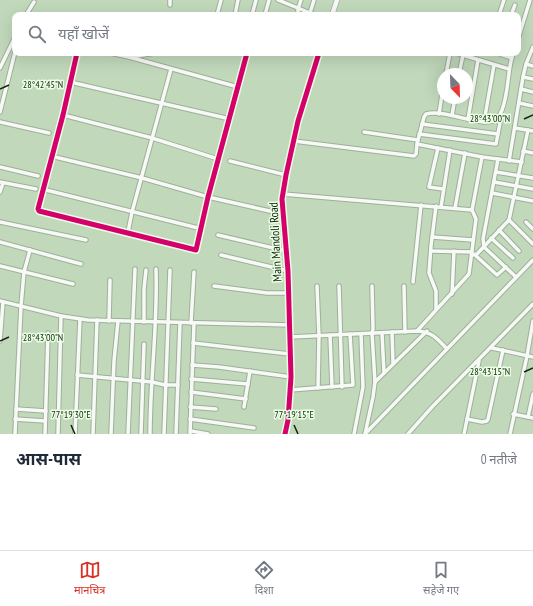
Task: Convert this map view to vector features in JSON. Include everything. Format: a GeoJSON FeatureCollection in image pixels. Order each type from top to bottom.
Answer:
{"type":"FeatureCollection","features":[{"type":"Feature","properties":{"kind":"street"},"geometry":{"type":"LineString","coordinates":[[28,12],[34,0]]}},
{"type":"Feature","properties":{"kind":"street"},"geometry":{"type":"LineString","coordinates":[[218,12],[221,0]]}},
{"type":"Feature","properties":{"kind":"street"},"geometry":{"type":"LineString","coordinates":[[236,12],[238,0]]}},
{"type":"Feature","properties":{"kind":"street"},"geometry":{"type":"LineString","coordinates":[[253,12],[256,0]]}},
{"type":"Feature","properties":{"kind":"street"},"geometry":{"type":"LineString","coordinates":[[266,12],[269,0]]}},
{"type":"Feature","properties":{"kind":"street"},"geometry":{"type":"LineString","coordinates":[[278,0],[288,2],[298,9],[307,12]]}},
{"type":"Feature","properties":{"kind":"street"},"geometry":{"type":"LineString","coordinates":[[298,9],[300,0]]}},
{"type":"Feature","properties":{"kind":"street"},"geometry":{"type":"LineString","coordinates":[[310,12],[314,0]]}},
{"type":"Feature","properties":{"kind":"street"},"geometry":{"type":"LineString","coordinates":[[333,12],[337,0]]}},
{"type":"Feature","properties":{"kind":"street"},"geometry":{"type":"LineString","coordinates":[[500,12],[504,0]]}},
{"type":"Feature","properties":{"kind":"street"},"geometry":{"type":"LineString","coordinates":[[521,27],[530,0]]}},
{"type":"Feature","properties":{"kind":"street"},"geometry":{"type":"LineString","coordinates":[[512,12],[515,4]]}},
{"type":"Feature","properties":{"kind":"street"},"geometry":{"type":"LineString","coordinates":[[0,68],[12,44]]}},
{"type":"Feature","properties":{"kind":"street"},"geometry":{"type":"LineString","coordinates":[[509,160],[523,77],[526,64],[532,53],[533,47]]}},
{"type":"Feature","properties":{"kind":"street"},"geometry":{"type":"LineString","coordinates":[[0,112],[14,56]]}},
{"type":"Feature","properties":{"kind":"street"},"geometry":{"type":"LineString","coordinates":[[76,56],[42,189],[38,207],[39,211],[196,250],[202,229],[208,197],[246,56]]}},
{"type":"Feature","properties":{"kind":"street"},"geometry":{"type":"LineString","coordinates":[[125,56],[238,87]]}},
{"type":"Feature","properties":{"kind":"street"},"geometry":{"type":"LineString","coordinates":[[130,57],[136,56]]}},
{"type":"Feature","properties":{"kind":"street","name":"Main Mandoli Road"},"geometry":{"type":"LineString","coordinates":[[285,434],[291,377],[288,271],[282,205],[286,175],[298,121],[318,56]]}},
{"type":"Feature","properties":{"kind":"street"},"geometry":{"type":"LineString","coordinates":[[447,68],[449,56]]}},
{"type":"Feature","properties":{"kind":"street"},"geometry":{"type":"LineString","coordinates":[[460,68],[463,56]]}},
{"type":"Feature","properties":{"kind":"street"},"geometry":{"type":"LineString","coordinates":[[466,56],[509,69]]}},
{"type":"Feature","properties":{"kind":"street"},"geometry":{"type":"LineString","coordinates":[[294,141],[412,157],[416,154],[417,142],[426,114],[452,115],[484,122],[493,122],[497,120],[501,114],[505,98],[512,58],[506,56]]}},
{"type":"Feature","properties":{"kind":"street"},"geometry":{"type":"LineString","coordinates":[[468,119],[478,60]]}},
{"type":"Feature","properties":{"kind":"street"},"geometry":{"type":"LineString","coordinates":[[526,64],[533,66]]}},
{"type":"Feature","properties":{"kind":"street"},"geometry":{"type":"LineString","coordinates":[[484,122],[494,65]]}},
{"type":"Feature","properties":{"kind":"street"},"geometry":{"type":"LineString","coordinates":[[128,232],[132,212],[171,69]]}},
{"type":"Feature","properties":{"kind":"street"},"geometry":{"type":"LineString","coordinates":[[523,77],[533,79]]}},
{"type":"Feature","properties":{"kind":"street"},"geometry":{"type":"LineString","coordinates":[[70,82],[230,119]]}},
{"type":"Feature","properties":{"kind":"street"},"geometry":{"type":"LineString","coordinates":[[521,89],[533,92]]}},
{"type":"Feature","properties":{"kind":"street"},"geometry":{"type":"LineString","coordinates":[[519,103],[533,106]]}},
{"type":"Feature","properties":{"kind":"street"},"geometry":{"type":"LineString","coordinates":[[439,114],[441,104]]}},
{"type":"Feature","properties":{"kind":"street"},"geometry":{"type":"LineString","coordinates":[[452,115],[454,104]]}},
{"type":"Feature","properties":{"kind":"street"},"geometry":{"type":"LineString","coordinates":[[62,115],[152,138],[218,159]]}},
{"type":"Feature","properties":{"kind":"street"},"geometry":{"type":"LineString","coordinates":[[419,134],[496,144],[500,123],[497,120]]}},
{"type":"Feature","properties":{"kind":"street"},"geometry":{"type":"LineString","coordinates":[[0,122],[48,133]]}},
{"type":"Feature","properties":{"kind":"street"},"geometry":{"type":"LineString","coordinates":[[422,124],[498,134]]}},
{"type":"Feature","properties":{"kind":"street"},"geometry":{"type":"LineString","coordinates":[[514,128],[533,131]]}},
{"type":"Feature","properties":{"kind":"street"},"geometry":{"type":"LineString","coordinates":[[473,254],[484,247],[509,220],[528,130]]}},
{"type":"Feature","properties":{"kind":"street"},"geometry":{"type":"LineString","coordinates":[[364,132],[417,142],[482,157],[522,162]]}},
{"type":"Feature","properties":{"kind":"street"},"geometry":{"type":"LineString","coordinates":[[438,148],[429,187],[443,189]]}},
{"type":"Feature","properties":{"kind":"street"},"geometry":{"type":"LineString","coordinates":[[441,207],[450,150]]}},
{"type":"Feature","properties":{"kind":"street"},"geometry":{"type":"LineString","coordinates":[[524,151],[533,153]]}},
{"type":"Feature","properties":{"kind":"street"},"geometry":{"type":"LineString","coordinates":[[455,208],[465,153]]}},
{"type":"Feature","properties":{"kind":"street"},"geometry":{"type":"LineString","coordinates":[[51,156],[142,178],[208,197],[283,214]]}},
{"type":"Feature","properties":{"kind":"street"},"geometry":{"type":"LineString","coordinates":[[417,331],[469,274],[473,254],[476,219],[472,210],[482,157]]}},
{"type":"Feature","properties":{"kind":"street"},"geometry":{"type":"LineString","coordinates":[[498,159],[483,239],[484,247],[516,277]]}},
{"type":"Feature","properties":{"kind":"street"},"geometry":{"type":"LineString","coordinates":[[230,161],[286,175]]}},
{"type":"Feature","properties":{"kind":"street"},"geometry":{"type":"LineString","coordinates":[[0,167],[38,176]]}},
{"type":"Feature","properties":{"kind":"street"},"geometry":{"type":"LineString","coordinates":[[496,172],[533,178]]}},
{"type":"Feature","properties":{"kind":"street"},"geometry":{"type":"LineString","coordinates":[[0,192],[1,182],[36,189]]}},
{"type":"Feature","properties":{"kind":"street"},"geometry":{"type":"LineString","coordinates":[[494,182],[533,189]]}},
{"type":"Feature","properties":{"kind":"street"},"geometry":{"type":"LineString","coordinates":[[42,189],[202,229]]}},
{"type":"Feature","properties":{"kind":"street"},"geometry":{"type":"LineString","coordinates":[[492,193],[533,201]]}},
{"type":"Feature","properties":{"kind":"street"},"geometry":{"type":"LineString","coordinates":[[283,194],[472,210]]}},
{"type":"Feature","properties":{"kind":"street"},"geometry":{"type":"LineString","coordinates":[[413,282],[421,205]]}},
{"type":"Feature","properties":{"kind":"street"},"geometry":{"type":"LineString","coordinates":[[436,206],[429,273],[436,291],[436,309]]}},
{"type":"Feature","properties":{"kind":"street"},"geometry":{"type":"LineString","coordinates":[[509,220],[533,244]]}},
{"type":"Feature","properties":{"kind":"street"},"geometry":{"type":"LineString","coordinates":[[0,222],[86,240]]}},
{"type":"Feature","properties":{"kind":"street"},"geometry":{"type":"LineString","coordinates":[[526,222],[533,229]]}},
{"type":"Feature","properties":{"kind":"street"},"geometry":{"type":"LineString","coordinates":[[499,230],[519,251]]}},
{"type":"Feature","properties":{"kind":"street"},"geometry":{"type":"LineString","coordinates":[[218,235],[286,251]]}},
{"type":"Feature","properties":{"kind":"street"},"geometry":{"type":"LineString","coordinates":[[432,237],[473,240]]}},
{"type":"Feature","properties":{"kind":"street"},"geometry":{"type":"LineString","coordinates":[[491,238],[513,258]]}},
{"type":"Feature","properties":{"kind":"street"},"geometry":{"type":"LineString","coordinates":[[0,242],[81,264]]}},
{"type":"Feature","properties":{"kind":"street"},"geometry":{"type":"LineString","coordinates":[[15,434],[20,306],[24,272],[30,250]]}},
{"type":"Feature","properties":{"kind":"street"},"geometry":{"type":"LineString","coordinates":[[431,251],[454,251],[473,254],[497,275],[506,267]]}},
{"type":"Feature","properties":{"kind":"street"},"geometry":{"type":"LineString","coordinates":[[452,294],[454,251]]}},
{"type":"Feature","properties":{"kind":"street"},"geometry":{"type":"LineString","coordinates":[[221,255],[288,271]]}},
{"type":"Feature","properties":{"kind":"street"},"geometry":{"type":"LineString","coordinates":[[365,434],[533,260]]}},
{"type":"Feature","properties":{"kind":"street"},"geometry":{"type":"LineString","coordinates":[[0,266],[73,284]]}},
{"type":"Feature","properties":{"kind":"street"},"geometry":{"type":"LineString","coordinates":[[150,434],[157,300],[156,269]]}},
{"type":"Feature","properties":{"kind":"street"},"geometry":{"type":"LineString","coordinates":[[128,434],[134,270]]}},
{"type":"Feature","properties":{"kind":"street"},"geometry":{"type":"LineString","coordinates":[[144,322],[144,289],[146,270]]}},
{"type":"Feature","properties":{"kind":"street"},"geometry":{"type":"LineString","coordinates":[[164,434],[170,270]]}},
{"type":"Feature","properties":{"kind":"street"},"geometry":{"type":"LineString","coordinates":[[194,272],[190,407],[191,433],[208,434]]}},
{"type":"Feature","properties":{"kind":"street"},"geometry":{"type":"LineString","coordinates":[[109,321],[110,280]]}},
{"type":"Feature","properties":{"kind":"street"},"geometry":{"type":"LineString","coordinates":[[214,286],[267,293],[288,293]]}},
{"type":"Feature","properties":{"kind":"street"},"geometry":{"type":"LineString","coordinates":[[317,286],[319,336],[318,388]]}},
{"type":"Feature","properties":{"kind":"street"},"geometry":{"type":"LineString","coordinates":[[339,286],[342,387]]}},
{"type":"Feature","properties":{"kind":"street"},"geometry":{"type":"LineString","coordinates":[[365,434],[375,382],[372,334],[372,286]]}},
{"type":"Feature","properties":{"kind":"street"},"geometry":{"type":"LineString","coordinates":[[404,286],[405,332]]}},
{"type":"Feature","properties":{"kind":"street"},"geometry":{"type":"LineString","coordinates":[[0,341],[1,301],[61,316],[80,319],[132,322],[290,325]]}},
{"type":"Feature","properties":{"kind":"street"},"geometry":{"type":"LineString","coordinates":[[409,434],[533,304]]}},
{"type":"Feature","properties":{"kind":"street"},"geometry":{"type":"LineString","coordinates":[[58,434],[61,316]]}},
{"type":"Feature","properties":{"kind":"street"},"geometry":{"type":"LineString","coordinates":[[75,434],[80,319]]}},
{"type":"Feature","properties":{"kind":"street"},"geometry":{"type":"LineString","coordinates":[[93,434],[97,320]]}},
{"type":"Feature","properties":{"kind":"street"},"geometry":{"type":"LineString","coordinates":[[111,434],[113,378],[118,321]]}},
{"type":"Feature","properties":{"kind":"street"},"geometry":{"type":"LineString","coordinates":[[510,434],[533,321]]}},
{"type":"Feature","properties":{"kind":"street"},"geometry":{"type":"LineString","coordinates":[[176,434],[180,323]]}},
{"type":"Feature","properties":{"kind":"street"},"geometry":{"type":"LineString","coordinates":[[290,337],[427,331],[447,349]]}},
{"type":"Feature","properties":{"kind":"street"},"geometry":{"type":"LineString","coordinates":[[375,382],[427,331]]}},
{"type":"Feature","properties":{"kind":"street"},"geometry":{"type":"LineString","coordinates":[[392,332],[393,363]]}},
{"type":"Feature","properties":{"kind":"street"},"geometry":{"type":"LineString","coordinates":[[45,434],[48,333]]}},
{"type":"Feature","properties":{"kind":"street"},"geometry":{"type":"LineString","coordinates":[[382,333],[384,373]]}},
{"type":"Feature","properties":{"kind":"street"},"geometry":{"type":"LineString","coordinates":[[290,390],[342,387],[353,384],[350,334]]}},
{"type":"Feature","properties":{"kind":"street"},"geometry":{"type":"LineString","coordinates":[[354,434],[363,382],[361,334]]}},
{"type":"Feature","properties":{"kind":"street"},"geometry":{"type":"LineString","coordinates":[[330,335],[332,387]]}},
{"type":"Feature","properties":{"kind":"street"},"geometry":{"type":"LineString","coordinates":[[193,343],[290,354]]}},
{"type":"Feature","properties":{"kind":"street"},"geometry":{"type":"LineString","coordinates":[[141,434],[144,344]]}},
{"type":"Feature","properties":{"kind":"street"},"geometry":{"type":"LineString","coordinates":[[492,348],[533,357]]}},
{"type":"Feature","properties":{"kind":"street"},"geometry":{"type":"LineString","coordinates":[[467,420],[482,422],[488,419],[503,350]]}},
{"type":"Feature","properties":{"kind":"street"},"geometry":{"type":"LineString","coordinates":[[464,434],[479,360]]}},
{"type":"Feature","properties":{"kind":"street"},"geometry":{"type":"LineString","coordinates":[[192,365],[219,367],[291,377]]}},
{"type":"Feature","properties":{"kind":"street"},"geometry":{"type":"LineString","coordinates":[[244,407],[250,371]]}},
{"type":"Feature","properties":{"kind":"street"},"geometry":{"type":"LineString","coordinates":[[77,375],[152,382],[165,385],[178,385]]}},
{"type":"Feature","properties":{"kind":"street"},"geometry":{"type":"LineString","coordinates":[[191,379],[248,384]]}},
{"type":"Feature","properties":{"kind":"street"},"geometry":{"type":"LineString","coordinates":[[191,392],[246,399]]}},
{"type":"Feature","properties":{"kind":"street"},"geometry":{"type":"LineString","coordinates":[[528,417],[533,394]]}},
{"type":"Feature","properties":{"kind":"street"},"geometry":{"type":"LineString","coordinates":[[190,407],[216,409]]}},
{"type":"Feature","properties":{"kind":"street"},"geometry":{"type":"LineString","coordinates":[[16,409],[46,411]]}},
{"type":"Feature","properties":{"kind":"street"},"geometry":{"type":"LineString","coordinates":[[513,414],[533,418]]}},
{"type":"Feature","properties":{"kind":"street"},"geometry":{"type":"LineString","coordinates":[[15,419],[46,421]]}},
{"type":"Feature","properties":{"kind":"street"},"geometry":{"type":"LineString","coordinates":[[190,419],[254,428]]}},
{"type":"Feature","properties":{"kind":"cycle path"},"geometry":{"type":"LineString","coordinates":[[76,56],[63,115],[38,209],[39,211],[196,250],[208,197],[246,56]]}},
{"type":"Feature","properties":{"kind":"cycle path"},"geometry":{"type":"LineString","coordinates":[[285,434],[288,420],[291,377],[288,271],[282,199],[298,121],[318,56]]}}]}
